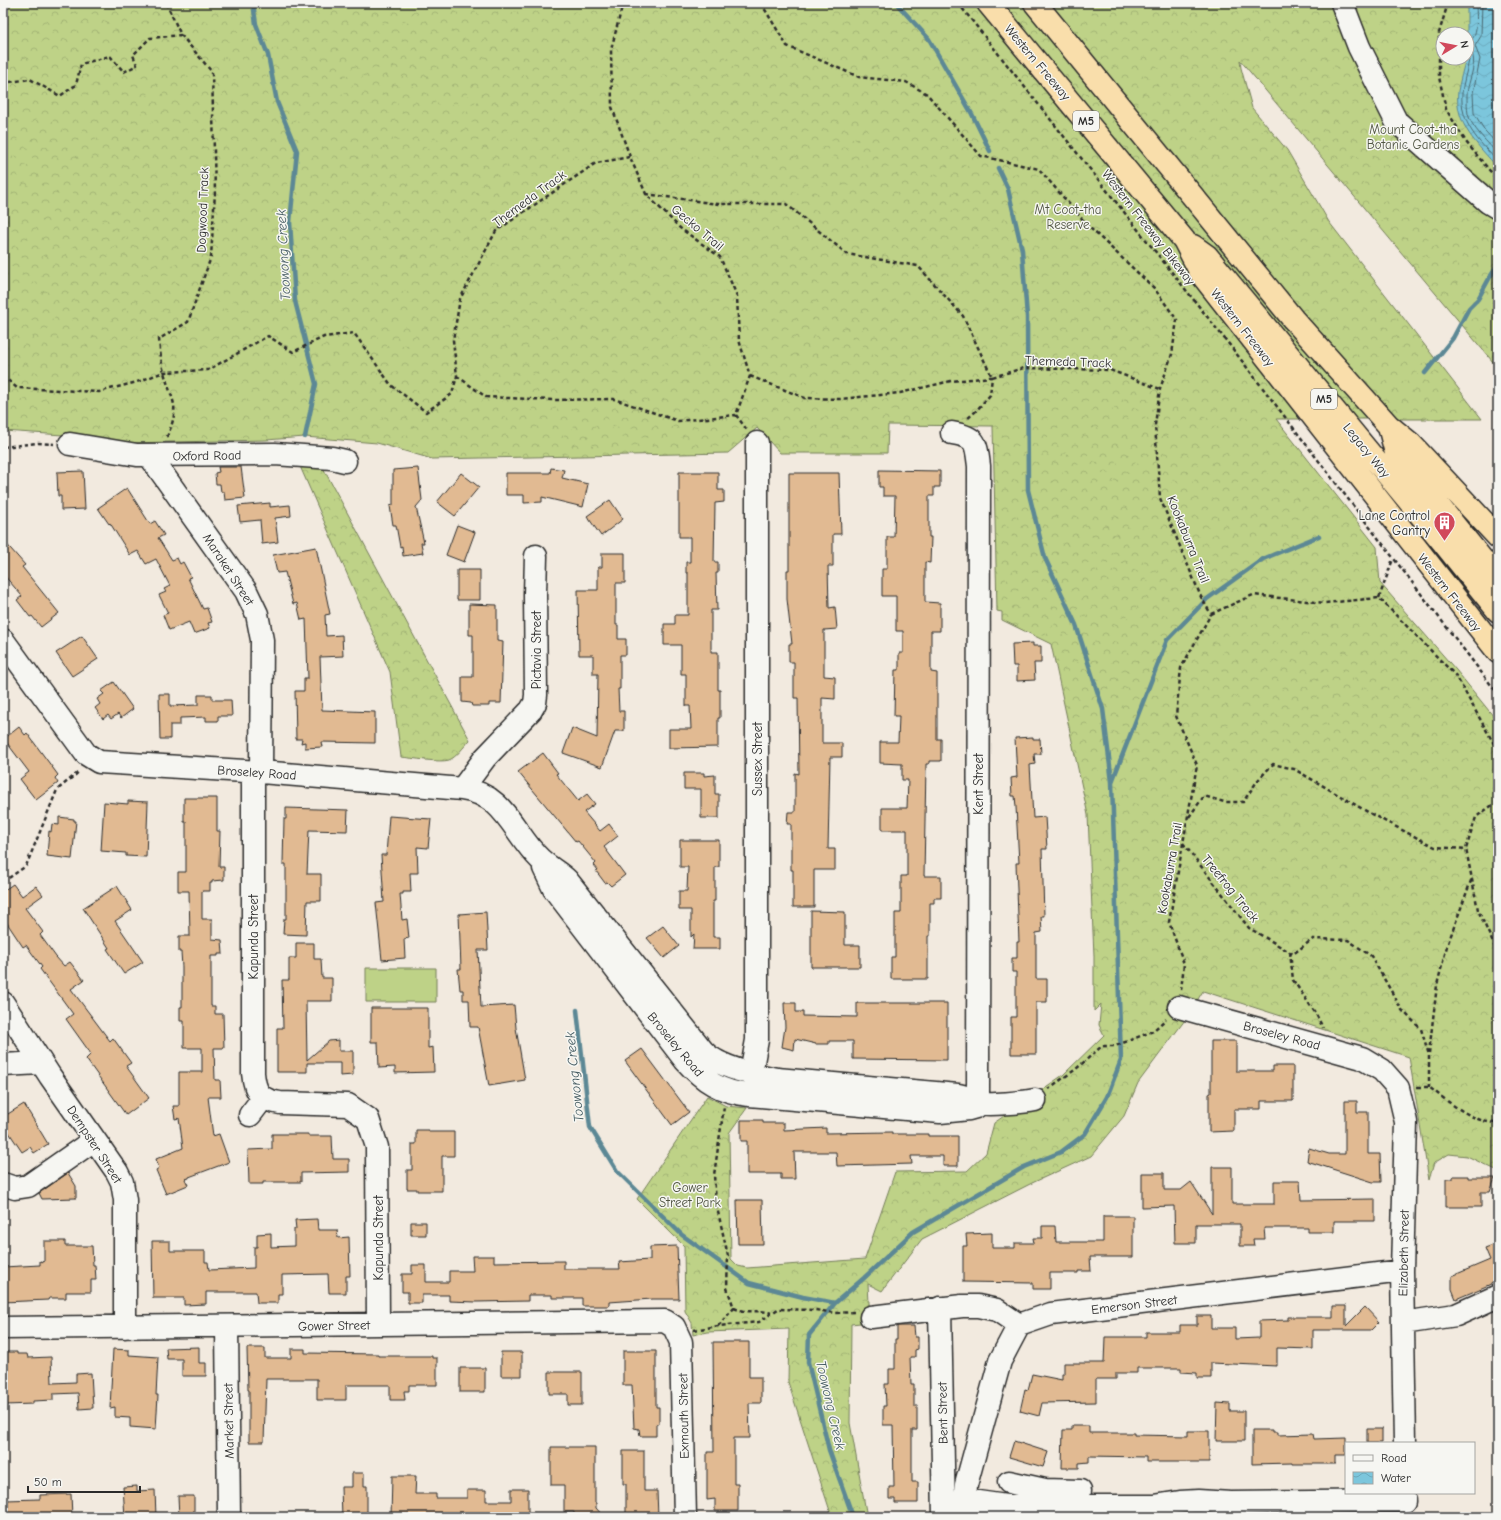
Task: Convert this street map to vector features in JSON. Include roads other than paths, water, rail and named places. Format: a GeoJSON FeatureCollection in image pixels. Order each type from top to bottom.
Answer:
{"type":"FeatureCollection","features":[{"type":"Feature","properties":{"kind":"highway","name":"Western Freeway"},"geometry":{"type":"LineString","coordinates":[[988,3],[1184,240],[1202,275],[1498,652]]}},
{"type":"Feature","properties":{"kind":"highway","name":"M5"},"geometry":{"type":"LineString","coordinates":[[1035,3],[1293,319],[1389,426],[1411,444],[1498,537]]}},
{"type":"Feature","properties":{"kind":"highway","name":"Legacy Way"},"geometry":{"type":"LineString","coordinates":[[1184,240],[1207,256],[1498,611]]}},
{"type":"Feature","properties":{"kind":"highway","name":"Legacy Way"},"geometry":{"type":"LineString","coordinates":[[1389,426],[1396,453],[1498,579]]}},
{"type":"Feature","properties":{"kind":"street"},"geometry":{"type":"LineString","coordinates":[[1342,3],[1359,47],[1396,121],[1488,202],[1498,208]]}},
{"type":"Feature","properties":{"kind":"street","name":"Kent Street"},"geometry":{"type":"LineString","coordinates":[[952,433],[967,435],[977,445],[979,466],[978,1103]]}},
{"type":"Feature","properties":{"kind":"street","name":"Sussex Street"},"geometry":{"type":"LineString","coordinates":[[751,1073],[756,1051],[757,1033],[757,443]]}},
{"type":"Feature","properties":{"kind":"street","name":"Oxford Road"},"geometry":{"type":"LineString","coordinates":[[70,444],[131,454],[275,454],[332,458],[344,462]]}},
{"type":"Feature","properties":{"kind":"street","name":"Maraket Street"},"geometry":{"type":"LineString","coordinates":[[154,455],[246,591],[257,614],[262,640],[257,772]]}},
{"type":"Feature","properties":{"kind":"street","name":"Pictavia Street"},"geometry":{"type":"LineString","coordinates":[[462,789],[482,761],[535,704],[536,556]]}},
{"type":"Feature","properties":{"kind":"street","name":"Broseley Road"},"geometry":{"type":"LineString","coordinates":[[3,640],[86,754],[99,762],[257,772],[462,789],[476,791],[492,799],[540,859],[567,880],[707,1055],[722,1064],[778,1079],[958,1095],[972,1099],[978,1103],[1033,1101]]}},
{"type":"Feature","properties":{"kind":"street","name":"Kapunda Street"},"geometry":{"type":"LineString","coordinates":[[257,772],[253,1074],[257,1107],[280,1103],[348,1105],[368,1119],[378,1147],[378,1324]]}},
{"type":"Feature","properties":{"kind":"street","name":"Broseley Road"},"geometry":{"type":"LineString","coordinates":[[540,859],[554,889],[685,1060],[708,1082],[727,1091],[749,1095],[940,1112],[969,1110],[976,1107],[978,1103]]}},
{"type":"Feature","properties":{"kind":"street","name":"Dempster Street"},"geometry":{"type":"LineString","coordinates":[[3,1003],[41,1063],[117,1172],[124,1189],[125,1327]]}},
{"type":"Feature","properties":{"kind":"street","name":"Broseley Road"},"geometry":{"type":"LineString","coordinates":[[1179,1007],[1362,1058],[1382,1070]]}},
{"type":"Feature","properties":{"kind":"street"},"geometry":{"type":"LineString","coordinates":[[3,1065],[41,1063]]}},
{"type":"Feature","properties":{"kind":"street","name":"Elizabeth Street"},"geometry":{"type":"LineString","coordinates":[[1382,1070],[1398,1088],[1406,1122],[1402,1271],[1405,1442]]}},
{"type":"Feature","properties":{"kind":"street"},"geometry":{"type":"LineString","coordinates":[[3,1184],[15,1188],[28,1186],[94,1140]]}},
{"type":"Feature","properties":{"kind":"street","name":"Emerson Street"},"geometry":{"type":"LineString","coordinates":[[1019,1325],[1051,1314],[1402,1271]]}},
{"type":"Feature","properties":{"kind":"street"},"geometry":{"type":"LineString","coordinates":[[1403,1323],[1456,1315],[1498,1296]]}},
{"type":"Feature","properties":{"kind":"street"},"geometry":{"type":"LineString","coordinates":[[871,1317],[962,1306],[985,1307],[996,1310],[1019,1325],[1000,1361],[968,1477],[964,1509],[1015,1506],[1154,1506],[1179,1509],[1231,1503],[1405,1504]]}},
{"type":"Feature","properties":{"kind":"street","name":"Bent Street"},"geometry":{"type":"LineString","coordinates":[[940,1308],[944,1517]]}},
{"type":"Feature","properties":{"kind":"street","name":"Gower Street"},"geometry":{"type":"LineString","coordinates":[[3,1328],[665,1321]]}},
{"type":"Feature","properties":{"kind":"street","name":"Exmouth Street"},"geometry":{"type":"LineString","coordinates":[[665,1321],[674,1327],[681,1342],[686,1517]]}},
{"type":"Feature","properties":{"kind":"street","name":"Market Street"},"geometry":{"type":"LineString","coordinates":[[227,1326],[229,1517]]}},
{"type":"Feature","properties":{"kind":"street"},"geometry":{"type":"LineString","coordinates":[[1009,1482],[1052,1491],[1166,1494],[1179,1509]]}},
{"type":"Feature","properties":{"kind":"water"},"geometry":{"type":"Polygon","coordinates":[[[1467,3],[1498,3],[1498,168],[1469,133],[1460,114],[1458,91],[1464,66],[1475,66],[1475,26],[1467,26],[1467,3]]]}},
{"type":"Feature","properties":{"kind":"waterway","name":"Toowong Creek"},"geometry":{"type":"LineString","coordinates":[[253,3],[256,24],[268,55],[277,102],[297,151],[290,222],[295,301],[316,384],[305,437]]}},
{"type":"Feature","properties":{"kind":"waterway"},"geometry":{"type":"LineString","coordinates":[[896,3],[929,39],[972,114],[990,151]]}},
{"type":"Feature","properties":{"kind":"waterway"},"geometry":{"type":"LineString","coordinates":[[998,168],[1008,189],[1022,250],[1027,317],[1028,490],[1045,558],[1076,625],[1103,709],[1112,782]]}},
{"type":"Feature","properties":{"kind":"waterway"},"geometry":{"type":"LineString","coordinates":[[1425,373],[1453,338],[1469,308],[1478,299],[1498,265]]}},
{"type":"Feature","properties":{"kind":"waterway"},"geometry":{"type":"LineString","coordinates":[[853,1517],[829,1450],[808,1362],[809,1335],[835,1303],[913,1232],[1024,1167],[1061,1152],[1085,1134],[1107,1097],[1121,1060],[1112,782],[1167,640],[1207,599],[1263,559],[1319,536]]}},
{"type":"Feature","properties":{"kind":"waterway","name":"Toowong Creek"},"geometry":{"type":"LineString","coordinates":[[577,1010],[590,1127],[617,1171],[682,1235],[749,1283],[803,1297],[835,1303]]}},
{"type":"Feature","properties":{"kind":"place","name":"Lane Control Gantry"},"geometry":{"type":"Point","coordinates":[1445,542]}},
{"type":"Feature","properties":{"kind":"park label","name":"Mount Coot-tha Botanic Gardens"},"geometry":{"type":"Point","coordinates":[1413,136]}},
{"type":"Feature","properties":{"kind":"park label","name":"Mt Coot-tha Reserve"},"geometry":{"type":"Point","coordinates":[1068,216]}},
{"type":"Feature","properties":{"kind":"park label","name":"Gower Street Park"},"geometry":{"type":"Point","coordinates":[690,1194]}}]}
